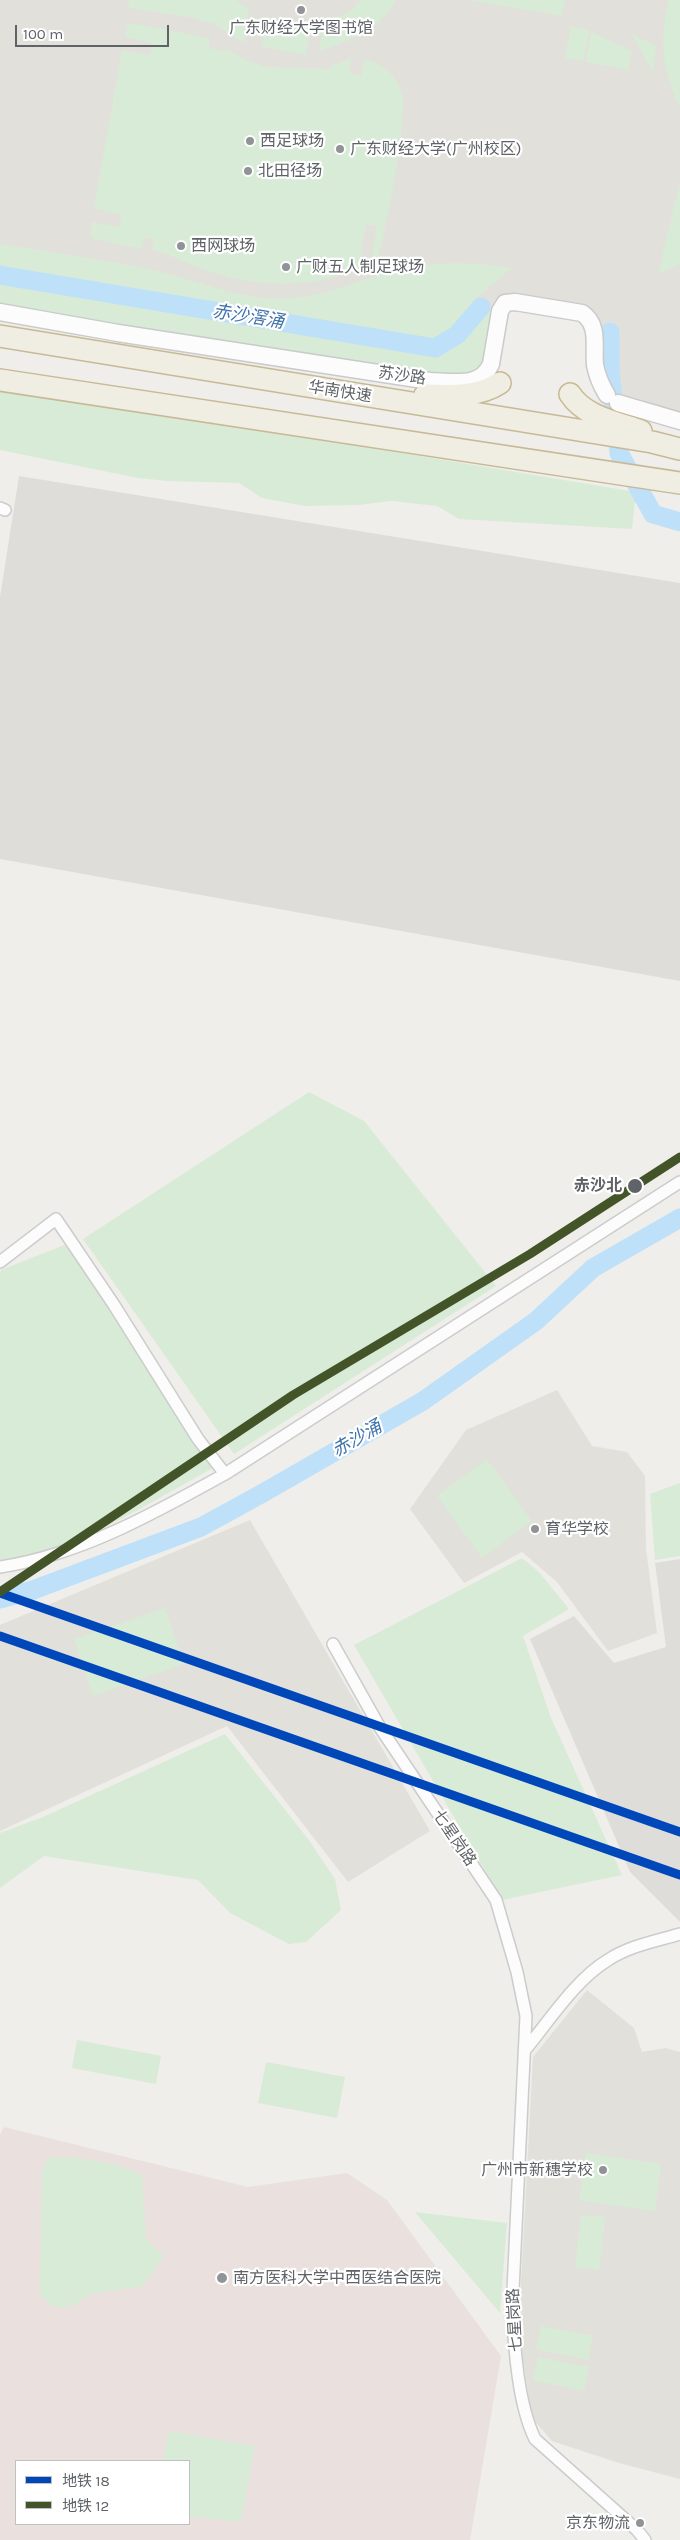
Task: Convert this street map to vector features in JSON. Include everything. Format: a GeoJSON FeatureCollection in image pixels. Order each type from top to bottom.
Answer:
{"type":"FeatureCollection","features":[{"type":"Feature","properties":{"kind":"highway","name":"华南快速"},"geometry":{"type":"LineString","coordinates":[[0,336],[583,432],[651,438],[680,449]]}},
{"type":"Feature","properties":{"kind":"highway"},"geometry":{"type":"LineString","coordinates":[[0,380],[680,483]]}},
{"type":"Feature","properties":{"kind":"highway"},"geometry":{"type":"LineString","coordinates":[[351,394],[452,396],[488,391],[500,383]]}},
{"type":"Feature","properties":{"kind":"highway"},"geometry":{"type":"LineString","coordinates":[[574,400],[594,415],[651,438],[680,442]]}},
{"type":"Feature","properties":{"kind":"street","name":"苏沙路"},"geometry":{"type":"LineString","coordinates":[[0,312],[118,333],[430,380],[470,382],[481,379],[488,372],[500,310],[505,303],[515,302],[582,313],[590,318],[594,329],[595,365],[600,384],[613,399],[680,421]]}},
{"type":"Feature","properties":{"kind":"street"},"geometry":{"type":"LineString","coordinates":[[0,1567],[90,1542],[176,1501],[225,1474],[680,1182]]}},
{"type":"Feature","properties":{"kind":"street"},"geometry":{"type":"LineString","coordinates":[[0,1262],[56,1219],[114,1304],[198,1439],[225,1474]]}},
{"type":"Feature","properties":{"kind":"street","name":"七星岗路"},"geometry":{"type":"LineString","coordinates":[[332,1644],[378,1726],[496,1900],[517,1972],[526,2016],[512,2311],[514,2340],[527,2423],[535,2439],[637,2530],[645,2540]]}},
{"type":"Feature","properties":{"kind":"street"},"geometry":{"type":"LineString","coordinates":[[525,2050],[575,1988],[607,1960],[633,1948],[680,1934]]}},
{"type":"Feature","properties":{"kind":"shaded area","name":"广东财经大学(广州校区)"},"geometry":{"type":"Polygon","coordinates":[[[0,0],[680,0],[680,411],[617,396],[610,391],[603,377],[599,326],[505,298],[487,367],[0,309],[0,0]]]}},
{"type":"Feature","properties":{"kind":"shaded area"},"geometry":{"type":"Polygon","coordinates":[[[19,476],[680,583],[680,981],[0,859],[0,597],[19,476]]]}},
{"type":"Feature","properties":{"kind":"shaded area","name":"育华学校"},"geometry":{"type":"Polygon","coordinates":[[[557,1390],[592,1446],[627,1452],[645,1476],[646,1549],[657,1633],[608,1651],[557,1582],[522,1552],[464,1583],[410,1509],[466,1430],[557,1390]]]}},
{"type":"Feature","properties":{"kind":"shaded area"},"geometry":{"type":"Polygon","coordinates":[[[250,1520],[430,1831],[348,1882],[227,1726],[0,1831],[0,1625],[250,1520]]]}},
{"type":"Feature","properties":{"kind":"shaded area"},"geometry":{"type":"Polygon","coordinates":[[[680,1559],[680,1922],[630,1872],[530,1639],[574,1616],[614,1663],[666,1647],[655,1563],[680,1559]]]}},
{"type":"Feature","properties":{"kind":"shaded area","name":"广州市新穗学校"},"geometry":{"type":"Polygon","coordinates":[[[587,1990],[634,2028],[642,2052],[666,2048],[680,2052],[680,2479],[619,2463],[552,2441],[532,2418],[522,2353],[521,2282],[533,2057],[587,1990]]]}},
{"type":"Feature","properties":{"kind":"shaded area","name":"南方医科大学中西医结合医院"},"geometry":{"type":"Polygon","coordinates":[[[4,2127],[248,2187],[347,2173],[387,2200],[501,2356],[470,2540],[0,2540],[0,2135],[4,2127]]]}},
{"type":"Feature","properties":{"kind":"green space"},"geometry":{"type":"Polygon","coordinates":[[[130,0],[235,0],[249,9],[244,43],[215,24],[189,17],[128,8],[130,0]]]}},
{"type":"Feature","properties":{"kind":"green space"},"geometry":{"type":"Polygon","coordinates":[[[361,0],[396,0],[390,10],[373,27],[342,43],[319,51],[324,22],[349,12],[361,0]]]}},
{"type":"Feature","properties":{"kind":"green space"},"geometry":{"type":"Polygon","coordinates":[[[468,0],[565,0],[562,16],[468,0]]]}},
{"type":"Feature","properties":{"kind":"green space"},"geometry":{"type":"Polygon","coordinates":[[[669,0],[680,0],[680,108],[669,80],[664,55],[664,29],[669,0]]]}},
{"type":"Feature","properties":{"kind":"green space"},"geometry":{"type":"Polygon","coordinates":[[[267,18],[311,25],[306,55],[262,47],[267,18]]]}},
{"type":"Feature","properties":{"kind":"green space","name":"北田径场"},"geometry":{"type":"Polygon","coordinates":[[[130,23],[204,37],[210,39],[209,48],[225,51],[226,49],[248,61],[267,67],[331,69],[332,65],[351,59],[349,73],[361,76],[364,59],[378,64],[389,72],[398,83],[403,97],[402,128],[385,229],[377,261],[372,255],[377,226],[366,224],[358,270],[342,267],[343,262],[340,275],[307,282],[289,283],[253,282],[196,267],[152,250],[154,239],[144,238],[142,249],[94,239],[90,235],[92,222],[119,227],[122,215],[94,208],[122,50],[150,55],[152,43],[125,37],[127,25],[130,23]]]}},
{"type":"Feature","properties":{"kind":"green space"},"geometry":{"type":"Polygon","coordinates":[[[571,26],[589,30],[583,61],[565,58],[571,26]]]}},
{"type":"Feature","properties":{"kind":"green space"},"geometry":{"type":"Polygon","coordinates":[[[591,32],[632,51],[628,70],[586,62],[591,32]]]}},
{"type":"Feature","properties":{"kind":"green space"},"geometry":{"type":"Polygon","coordinates":[[[632,35],[656,45],[653,72],[632,35]]]}},
{"type":"Feature","properties":{"kind":"green space"},"geometry":{"type":"Polygon","coordinates":[[[680,182],[680,264],[658,274],[680,182]]]}},
{"type":"Feature","properties":{"kind":"green space"},"geometry":{"type":"Polygon","coordinates":[[[0,244],[138,267],[241,294],[275,298],[293,298],[321,293],[389,272],[417,266],[484,264],[512,268],[476,298],[464,321],[435,342],[0,268],[0,244]]]}},
{"type":"Feature","properties":{"kind":"green space"},"geometry":{"type":"Polygon","coordinates":[[[0,281],[424,354],[447,349],[459,343],[486,313],[495,307],[485,365],[472,377],[430,376],[0,307],[0,281]]]}},
{"type":"Feature","properties":{"kind":"green space"},"geometry":{"type":"Polygon","coordinates":[[[0,386],[636,492],[632,529],[459,519],[437,506],[392,501],[358,505],[305,506],[262,498],[239,483],[168,481],[138,478],[0,450],[0,386]]]}},
{"type":"Feature","properties":{"kind":"green space"},"geometry":{"type":"Polygon","coordinates":[[[309,1092],[364,1121],[496,1286],[234,1454],[83,1239],[309,1092]]]}},
{"type":"Feature","properties":{"kind":"green space"},"geometry":{"type":"Polygon","coordinates":[[[67,1244],[213,1468],[136,1511],[84,1536],[57,1547],[0,1561],[0,1273],[1,1270],[67,1244]]]}},
{"type":"Feature","properties":{"kind":"green space"},"geometry":{"type":"Polygon","coordinates":[[[487,1459],[532,1521],[482,1558],[437,1496],[487,1459]]]}},
{"type":"Feature","properties":{"kind":"green space"},"geometry":{"type":"Polygon","coordinates":[[[680,1483],[680,1556],[655,1560],[650,1494],[680,1483]]]}},
{"type":"Feature","properties":{"kind":"green space"},"geometry":{"type":"Polygon","coordinates":[[[522,1558],[539,1572],[569,1609],[523,1636],[551,1718],[622,1875],[502,1900],[354,1645],[522,1558]]]}},
{"type":"Feature","properties":{"kind":"green space"},"geometry":{"type":"Polygon","coordinates":[[[165,1608],[184,1664],[93,1696],[74,1639],[165,1608]]]}},
{"type":"Feature","properties":{"kind":"green space"},"geometry":{"type":"Polygon","coordinates":[[[225,1734],[308,1839],[335,1879],[341,1910],[306,1942],[289,1944],[230,1913],[198,1880],[44,1856],[0,1888],[0,1833],[43,1817],[225,1734]]]}},
{"type":"Feature","properties":{"kind":"green space"},"geometry":{"type":"Polygon","coordinates":[[[77,2040],[161,2056],[156,2084],[72,2068],[77,2040]]]}},
{"type":"Feature","properties":{"kind":"green space"},"geometry":{"type":"Polygon","coordinates":[[[266,2062],[345,2077],[337,2118],[258,2103],[266,2062]]]}},
{"type":"Feature","properties":{"kind":"green space"},"geometry":{"type":"Polygon","coordinates":[[[586,2153],[661,2164],[655,2211],[579,2200],[586,2153]]]}},
{"type":"Feature","properties":{"kind":"green space"},"geometry":{"type":"Polygon","coordinates":[[[73,2157],[114,2164],[142,2175],[146,2240],[164,2256],[143,2286],[90,2294],[78,2303],[60,2309],[49,2304],[40,2294],[42,2172],[48,2158],[73,2157]]]}},
{"type":"Feature","properties":{"kind":"green space"},"geometry":{"type":"Polygon","coordinates":[[[415,2212],[507,2223],[500,2313],[415,2212]]]}},
{"type":"Feature","properties":{"kind":"green space"},"geometry":{"type":"Polygon","coordinates":[[[581,2215],[605,2217],[599,2270],[575,2267],[581,2215]]]}},
{"type":"Feature","properties":{"kind":"green space"},"geometry":{"type":"Polygon","coordinates":[[[541,2326],[593,2336],[588,2360],[536,2349],[541,2326]]]}},
{"type":"Feature","properties":{"kind":"green space"},"geometry":{"type":"Polygon","coordinates":[[[538,2357],[589,2367],[584,2391],[533,2380],[538,2357]]]}},
{"type":"Feature","properties":{"kind":"green space"},"geometry":{"type":"Polygon","coordinates":[[[169,2431],[255,2446],[241,2522],[190,2516],[190,2460],[163,2460],[169,2431]]]}},
{"type":"Feature","properties":{"kind":"waterway","name":"赤沙滘涌"},"geometry":{"type":"LineString","coordinates":[[0,275],[435,348],[457,335],[481,307]]}},
{"type":"Feature","properties":{"kind":"waterway","name":"赤沙滘涌"},"geometry":{"type":"LineString","coordinates":[[610,332],[610,370],[619,453],[653,514],[680,522]]}},
{"type":"Feature","properties":{"kind":"waterway","name":"赤沙涌"},"geometry":{"type":"LineString","coordinates":[[0,1599],[33,1590],[201,1527],[263,1493],[423,1401],[536,1321],[593,1268],[680,1218]]}},
{"type":"Feature","properties":{"kind":"metro line","name":"12"},"geometry":{"type":"LineString","coordinates":[[0,1592],[293,1395],[530,1254],[680,1157]]}},
{"type":"Feature","properties":{"kind":"metro line","name":"18"},"geometry":{"type":"LineString","coordinates":[[0,1593],[680,1832]]}},
{"type":"Feature","properties":{"kind":"metro line","name":"18"},"geometry":{"type":"LineString","coordinates":[[0,1636],[680,1875]]}},
{"type":"Feature","properties":{"kind":"place","name":"广东财经大学图书馆"},"geometry":{"type":"Point","coordinates":[301,10]}},
{"type":"Feature","properties":{"kind":"place","name":"西足球场"},"geometry":{"type":"Point","coordinates":[250,141]}},
{"type":"Feature","properties":{"kind":"place","name":"广东财经大学(广州校区)"},"geometry":{"type":"Point","coordinates":[340,149]}},
{"type":"Feature","properties":{"kind":"place","name":"北田径场"},"geometry":{"type":"Point","coordinates":[248,171]}},
{"type":"Feature","properties":{"kind":"place","name":"西网球场"},"geometry":{"type":"Point","coordinates":[181,246]}},
{"type":"Feature","properties":{"kind":"place","name":"广财五人制足球场"},"geometry":{"type":"Point","coordinates":[286,267]}},
{"type":"Feature","properties":{"kind":"place","name":"赤沙北"},"geometry":{"type":"Point","coordinates":[635,1186]}},
{"type":"Feature","properties":{"kind":"place","name":"育华学校"},"geometry":{"type":"Point","coordinates":[535,1529]}},
{"type":"Feature","properties":{"kind":"place","name":"广州市新穗学校"},"geometry":{"type":"Point","coordinates":[603,2170]}},
{"type":"Feature","properties":{"kind":"place","name":"南方医科大学中西医结合医院"},"geometry":{"type":"Point","coordinates":[222,2278]}},
{"type":"Feature","properties":{"kind":"place","name":"京东物流"},"geometry":{"type":"Point","coordinates":[640,2523]}}]}
